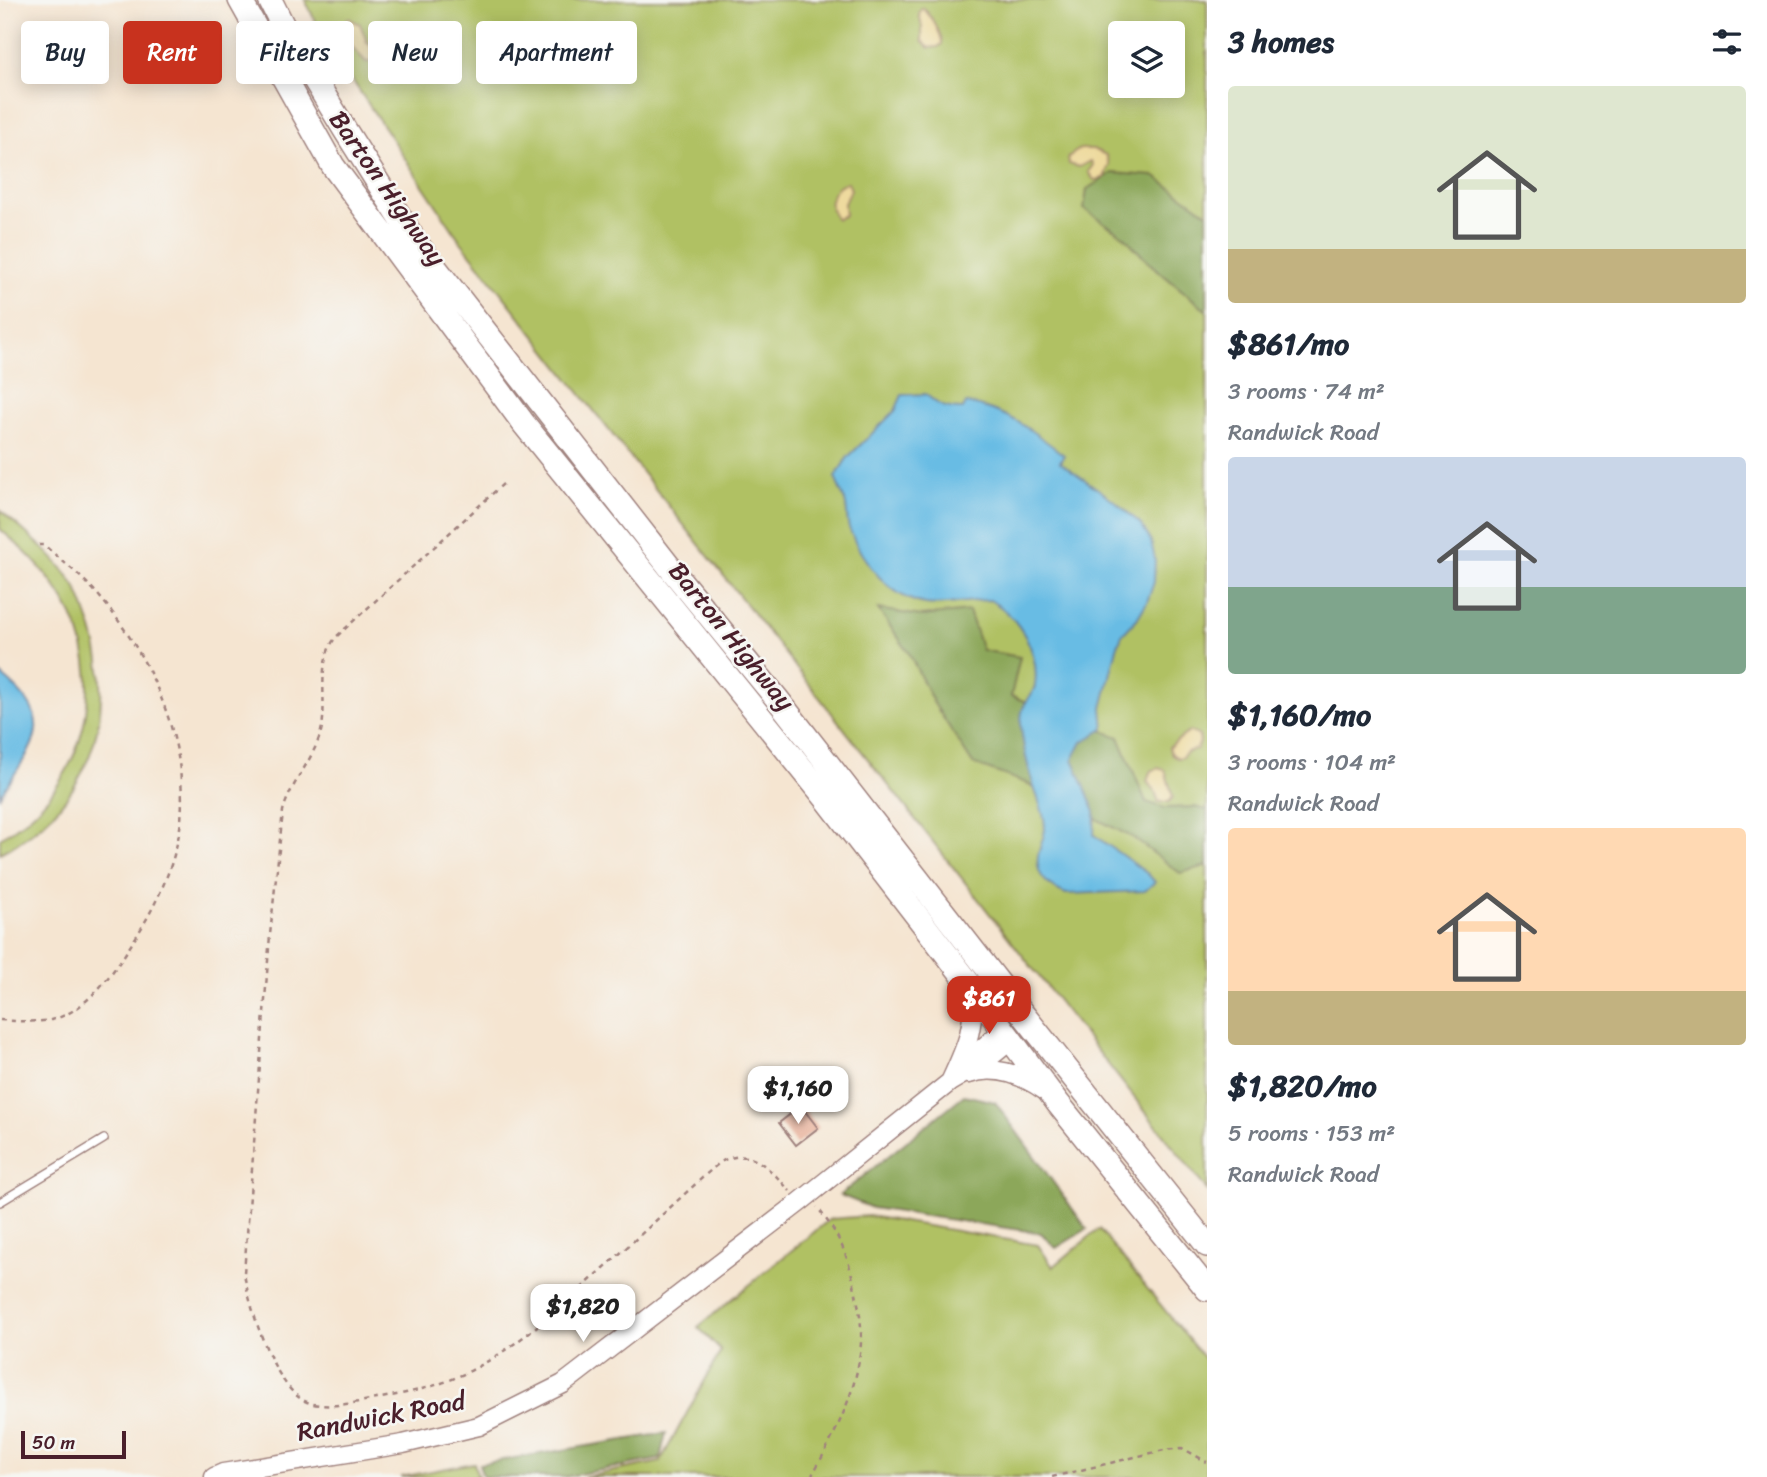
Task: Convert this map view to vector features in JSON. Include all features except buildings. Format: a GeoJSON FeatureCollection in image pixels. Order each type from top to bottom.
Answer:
{"type":"FeatureCollection","features":[{"type":"Feature","properties":{"kind":"highway","name":"Barton Highway"},"geometry":{"type":"LineString","coordinates":[[240,0],[333,166],[524,424],[829,802],[1057,1102],[1207,1289]]}},
{"type":"Feature","properties":{"kind":"highway","name":"Barton Highway"},"geometry":{"type":"LineString","coordinates":[[270,0],[286,32],[416,243],[1207,1244]]}},
{"type":"Feature","properties":{"kind":"highway","name":"Randwick Road"},"geometry":{"type":"LineString","coordinates":[[1006,1035],[1027,1019]]}},
{"type":"Feature","properties":{"kind":"street"},"geometry":{"type":"LineString","coordinates":[[950,1082],[961,1060],[971,1029],[972,1005],[968,982]]}},
{"type":"Feature","properties":{"kind":"street","name":"Randwick Road"},"geometry":{"type":"LineString","coordinates":[[214,1477],[223,1473],[403,1444],[479,1426],[563,1384],[950,1082],[974,1054],[1006,1035]]}},
{"type":"Feature","properties":{"kind":"street"},"geometry":{"type":"LineString","coordinates":[[950,1082],[975,1072],[1005,1072],[1034,1083],[1057,1102]]}},
{"type":"Feature","properties":{"kind":"lane"},"geometry":{"type":"LineString","coordinates":[[0,1202],[104,1139]]}},
{"type":"Feature","properties":{"kind":"path"},"geometry":{"type":"LineString","coordinates":[[503,484],[327,648],[322,727],[316,749],[287,798],[270,935],[244,1273],[247,1298],[258,1330],[288,1387],[307,1402],[320,1405],[361,1401],[430,1386],[458,1376],[531,1333],[711,1170],[728,1158],[741,1156],[764,1164],[778,1178]]}},
{"type":"Feature","properties":{"kind":"path"},"geometry":{"type":"LineString","coordinates":[[0,1020],[45,1021],[65,1015],[85,1001],[102,984],[149,917],[169,869],[181,822],[182,792],[178,761],[162,696],[149,669],[99,596],[44,545],[40,545]]}},
{"type":"Feature","properties":{"kind":"path"},"geometry":{"type":"LineString","coordinates":[[807,1196],[839,1237],[845,1250],[862,1333],[844,1414],[811,1477]]}},
{"type":"Feature","properties":{"kind":"path"},"geometry":{"type":"LineString","coordinates":[[1052,1477],[1182,1448],[1207,1462]]}},
{"type":"Feature","properties":{"kind":"green space"},"geometry":{"type":"Polygon","coordinates":[[[305,0],[1207,0],[1207,1190],[461,242],[354,83],[354,21],[315,21],[305,0]]]}},
{"type":"Feature","properties":{"kind":"green space"},"geometry":{"type":"Polygon","coordinates":[[[1112,173],[1154,176],[1207,213],[1207,311],[1148,262],[1125,237],[1084,209],[1087,189],[1112,173]]]}},
{"type":"Feature","properties":{"kind":"green space"},"geometry":{"type":"Polygon","coordinates":[[[0,510],[50,555],[75,586],[91,626],[99,660],[101,694],[98,726],[89,757],[75,786],[55,812],[30,834],[0,853],[0,838],[27,819],[49,796],[67,769],[80,740],[86,710],[88,678],[83,646],[72,615],[58,590],[40,568],[0,529],[0,510]]]}},
{"type":"Feature","properties":{"kind":"green space"},"geometry":{"type":"Polygon","coordinates":[[[878,609],[921,616],[969,611],[982,650],[1020,657],[1011,696],[1119,737],[1146,802],[1165,808],[1195,807],[1207,810],[1207,866],[1180,873],[1132,837],[1026,783],[973,764],[933,702],[909,653],[878,609]]]}},
{"type":"Feature","properties":{"kind":"green space"},"geometry":{"type":"Polygon","coordinates":[[[964,1095],[995,1102],[1087,1229],[1056,1248],[1041,1233],[872,1208],[840,1195],[964,1095]]]}},
{"type":"Feature","properties":{"kind":"green space"},"geometry":{"type":"Polygon","coordinates":[[[869,1216],[1038,1245],[1053,1267],[1099,1229],[1207,1362],[1207,1477],[584,1477],[660,1462],[721,1351],[698,1327],[830,1219],[869,1216]]]}},
{"type":"Feature","properties":{"kind":"green space"},"geometry":{"type":"Polygon","coordinates":[[[666,1433],[660,1459],[564,1477],[483,1477],[479,1464],[666,1433]]]}},
{"type":"Feature","properties":{"kind":"green space"},"geometry":{"type":"Polygon","coordinates":[[[474,1463],[478,1477],[401,1477],[474,1463]]]}},
{"type":"Feature","properties":{"kind":"sand"},"geometry":{"type":"Polygon","coordinates":[[[922,8],[932,19],[940,35],[942,44],[938,47],[929,48],[922,41],[919,13],[922,8]]]}},
{"type":"Feature","properties":{"kind":"sand"},"geometry":{"type":"Polygon","coordinates":[[[354,21],[360,24],[368,43],[366,62],[354,49],[354,21]]]}},
{"type":"Feature","properties":{"kind":"sand"},"geometry":{"type":"Polygon","coordinates":[[[1080,149],[1093,149],[1106,155],[1109,165],[1104,178],[1094,180],[1088,172],[1093,165],[1091,161],[1079,167],[1069,164],[1068,157],[1080,149]]]}},
{"type":"Feature","properties":{"kind":"sand"},"geometry":{"type":"Polygon","coordinates":[[[848,182],[851,190],[844,203],[845,215],[837,219],[831,209],[832,197],[837,187],[848,182]]]}},
{"type":"Feature","properties":{"kind":"sand"},"geometry":{"type":"Polygon","coordinates":[[[1190,731],[1199,736],[1197,749],[1187,752],[1181,758],[1171,754],[1169,747],[1190,731]]]}},
{"type":"Feature","properties":{"kind":"sand"},"geometry":{"type":"Polygon","coordinates":[[[1157,768],[1165,770],[1173,797],[1169,802],[1159,802],[1154,789],[1147,782],[1150,772],[1157,768]]]}},
{"type":"Feature","properties":{"kind":"water"},"geometry":{"type":"Polygon","coordinates":[[[926,394],[938,404],[947,407],[963,409],[966,403],[995,411],[1030,430],[1064,455],[1060,462],[1112,499],[1141,524],[1151,541],[1155,559],[1154,582],[1147,602],[1137,619],[1122,635],[1117,648],[1102,708],[1104,729],[1082,742],[1073,759],[1095,812],[1094,835],[1148,874],[1155,882],[1145,891],[1066,894],[1050,885],[1041,874],[1038,854],[1045,823],[1028,764],[1021,724],[1022,710],[1034,689],[1036,672],[1025,636],[1010,615],[990,600],[933,605],[900,594],[878,576],[854,540],[848,525],[845,501],[835,477],[848,457],[895,411],[902,395],[926,394]]]}},
{"type":"Feature","properties":{"kind":"water"},"geometry":{"type":"Polygon","coordinates":[[[0,674],[19,691],[30,706],[36,719],[36,733],[23,761],[0,796],[0,674]]]}}]}
